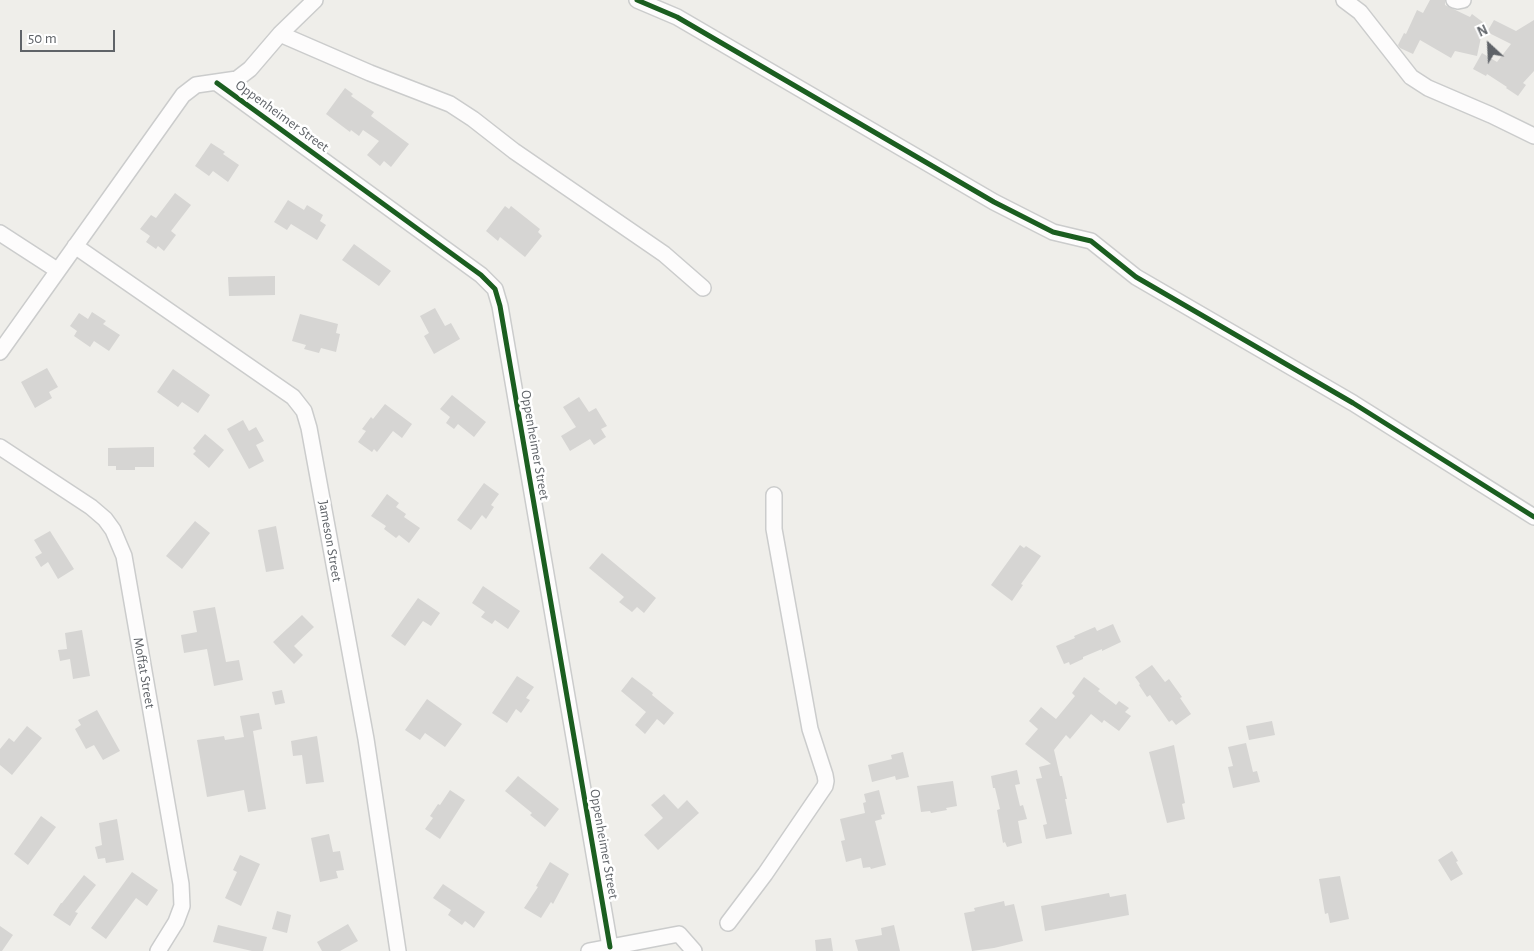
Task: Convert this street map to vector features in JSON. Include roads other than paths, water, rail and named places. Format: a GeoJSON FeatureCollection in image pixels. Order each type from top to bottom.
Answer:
{"type":"FeatureCollection","features":[{"type":"Feature","properties":{"kind":"street"},"geometry":{"type":"LineString","coordinates":[[0,352],[182,95],[196,85],[237,79],[250,70],[280,34],[315,0]]}},
{"type":"Feature","properties":{"kind":"street"},"geometry":{"type":"LineString","coordinates":[[637,0],[677,17],[994,202],[1054,232],[1091,241],[1136,277],[1353,403],[1534,517]]}},
{"type":"Feature","properties":{"kind":"street"},"geometry":{"type":"LineString","coordinates":[[1344,0],[1360,12],[1411,77],[1428,88],[1534,136]]}},
{"type":"Feature","properties":{"kind":"street"},"geometry":{"type":"LineString","coordinates":[[1454,0],[1463,0]]}},
{"type":"Feature","properties":{"kind":"street"},"geometry":{"type":"LineString","coordinates":[[280,34],[370,73],[450,104],[473,119],[514,151],[664,254],[702,288]]}},
{"type":"Feature","properties":{"kind":"street","name":"Oppenheimer Street"},"geometry":{"type":"LineString","coordinates":[[217,83],[481,275],[495,289],[500,306],[610,947]]}},
{"type":"Feature","properties":{"kind":"street"},"geometry":{"type":"LineString","coordinates":[[0,233],[57,270]]}},
{"type":"Feature","properties":{"kind":"street","name":"Jameson Street"},"geometry":{"type":"LineString","coordinates":[[75,246],[293,397],[304,411],[309,428],[366,739],[398,951]]}},
{"type":"Feature","properties":{"kind":"street","name":"Moffat Street"},"geometry":{"type":"LineString","coordinates":[[0,447],[98,513],[113,530],[124,556],[180,884],[182,906],[176,922],[158,951]]}},
{"type":"Feature","properties":{"kind":"street"},"geometry":{"type":"LineString","coordinates":[[728,923],[765,874],[825,786],[826,781],[810,729],[774,529],[774,495]]}},
{"type":"Feature","properties":{"kind":"street"},"geometry":{"type":"LineString","coordinates":[[589,951],[679,934],[694,951]]}}]}
